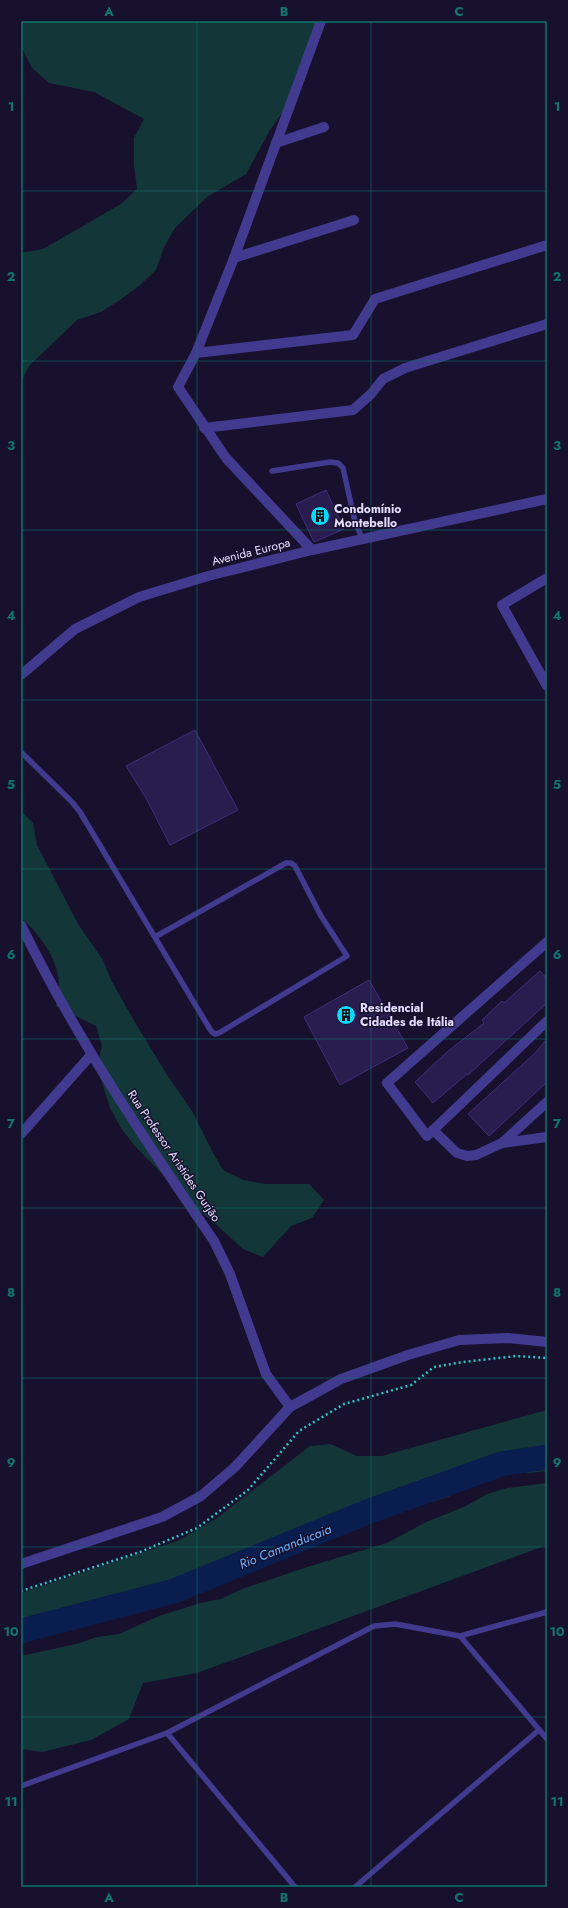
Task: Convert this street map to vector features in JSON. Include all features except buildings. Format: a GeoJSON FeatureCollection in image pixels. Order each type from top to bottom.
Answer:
{"type":"FeatureCollection","features":[{"type":"Feature","properties":{"kind":"street"},"geometry":{"type":"LineString","coordinates":[[312,550],[226,458],[204,428],[178,387],[196,353],[234,258],[321,21]]}},
{"type":"Feature","properties":{"kind":"street"},"geometry":{"type":"LineString","coordinates":[[276,142],[324,127]]}},
{"type":"Feature","properties":{"kind":"street"},"geometry":{"type":"LineString","coordinates":[[234,258],[354,220]]}},
{"type":"Feature","properties":{"kind":"street"},"geometry":{"type":"LineString","coordinates":[[196,353],[353,335],[375,299],[547,245]]}},
{"type":"Feature","properties":{"kind":"street"},"geometry":{"type":"LineString","coordinates":[[204,428],[353,410],[372,394],[383,379],[405,368],[547,324]]}},
{"type":"Feature","properties":{"kind":"street","name":"Avenida Europa"},"geometry":{"type":"LineString","coordinates":[[510,508],[547,492]]}},
{"type":"Feature","properties":{"kind":"street","name":"Avenida Europa"},"geometry":{"type":"LineString","coordinates":[[21,675],[75,629],[140,596],[208,576],[362,538],[547,499]]}},
{"type":"Feature","properties":{"kind":"street"},"geometry":{"type":"LineString","coordinates":[[547,578],[502,605],[547,686]]}},
{"type":"Feature","properties":{"kind":"street","name":"Rua Professor Aristides Gurjão"},"geometry":{"type":"LineString","coordinates":[[21,925],[44,972],[91,1055],[214,1241],[230,1274],[266,1374],[290,1407]]}},
{"type":"Feature","properties":{"kind":"street"},"geometry":{"type":"LineString","coordinates":[[547,942],[387,1083],[427,1136],[547,1021]]}},
{"type":"Feature","properties":{"kind":"street"},"geometry":{"type":"LineString","coordinates":[[21,1134],[91,1055]]}},
{"type":"Feature","properties":{"kind":"street"},"geometry":{"type":"LineString","coordinates":[[502,1143],[547,1102]]}},
{"type":"Feature","properties":{"kind":"street"},"geometry":{"type":"LineString","coordinates":[[433,1130],[456,1153],[466,1156],[476,1155],[502,1143],[547,1137]]}},
{"type":"Feature","properties":{"kind":"street"},"geometry":{"type":"LineString","coordinates":[[21,1564],[162,1517],[201,1496],[235,1467],[290,1407],[342,1379],[408,1355],[459,1340],[508,1338],[547,1342]]}},
{"type":"Feature","properties":{"kind":"lane"},"geometry":{"type":"LineString","coordinates":[[272,471],[330,462],[338,463],[343,468],[355,522],[362,538]]}},
{"type":"Feature","properties":{"kind":"lane"},"geometry":{"type":"LineString","coordinates":[[21,752],[72,802],[80,812],[211,1031],[215,1034],[347,956],[321,916],[291,863],[286,863],[155,937]]}},
{"type":"Feature","properties":{"kind":"lane"},"geometry":{"type":"LineString","coordinates":[[21,1786],[167,1733],[374,1626],[394,1624],[460,1636],[547,1612]]}},
{"type":"Feature","properties":{"kind":"lane"},"geometry":{"type":"LineString","coordinates":[[460,1636],[547,1739]]}},
{"type":"Feature","properties":{"kind":"lane"},"geometry":{"type":"LineString","coordinates":[[355,1887],[539,1730]]}},
{"type":"Feature","properties":{"kind":"lane"},"geometry":{"type":"LineString","coordinates":[[167,1733],[295,1887]]}},
{"type":"Feature","properties":{"kind":"path"},"geometry":{"type":"LineString","coordinates":[[21,1592],[140,1552],[197,1528],[248,1490],[299,1431],[344,1404],[411,1386],[434,1367],[516,1356],[547,1358]]}},
{"type":"Feature","properties":{"kind":"green space"},"geometry":{"type":"Polygon","coordinates":[[[21,21],[317,21],[290,102],[270,130],[246,174],[207,197],[175,228],[164,247],[156,270],[140,285],[101,312],[77,320],[30,365],[21,381],[21,253],[43,249],[121,204],[137,189],[134,165],[134,138],[144,119],[94,92],[49,83],[32,68],[21,46],[21,21]]]}},
{"type":"Feature","properties":{"kind":"green space"},"geometry":{"type":"Polygon","coordinates":[[[21,811],[33,823],[37,845],[78,924],[103,960],[111,980],[133,1019],[167,1075],[192,1111],[223,1170],[243,1180],[265,1184],[309,1184],[324,1200],[312,1218],[291,1226],[263,1257],[243,1249],[211,1220],[176,1194],[164,1176],[134,1145],[121,1128],[110,1108],[97,1067],[102,1046],[96,1026],[56,1006],[59,985],[56,966],[41,939],[21,918],[21,811]]]}},
{"type":"Feature","properties":{"kind":"green space"},"geometry":{"type":"Polygon","coordinates":[[[547,1410],[547,1471],[509,1473],[487,1478],[467,1486],[448,1497],[426,1504],[404,1507],[364,1520],[320,1528],[300,1536],[242,1569],[201,1582],[161,1601],[119,1613],[75,1614],[21,1629],[21,1593],[177,1541],[217,1518],[310,1446],[330,1444],[357,1456],[382,1456],[547,1410]]]}},
{"type":"Feature","properties":{"kind":"green space"},"geometry":{"type":"Polygon","coordinates":[[[547,1483],[547,1545],[197,1673],[143,1683],[129,1719],[91,1740],[42,1752],[21,1749],[21,1656],[76,1644],[97,1637],[119,1634],[159,1616],[200,1603],[221,1599],[242,1589],[304,1568],[387,1543],[426,1522],[466,1506],[487,1494],[507,1488],[547,1483]]]}},
{"type":"Feature","properties":{"kind":"waterway","name":"Rio Camanducaia"},"geometry":{"type":"LineString","coordinates":[[21,1631],[174,1591],[367,1512],[501,1464],[547,1457]]}},
{"type":"Feature","properties":{"kind":"place","name":"Condomínio Montebello"},"geometry":{"type":"Point","coordinates":[320,516]}},
{"type":"Feature","properties":{"kind":"place","name":"Residencial Cidades de Itália"},"geometry":{"type":"Point","coordinates":[346,1015]}}]}
